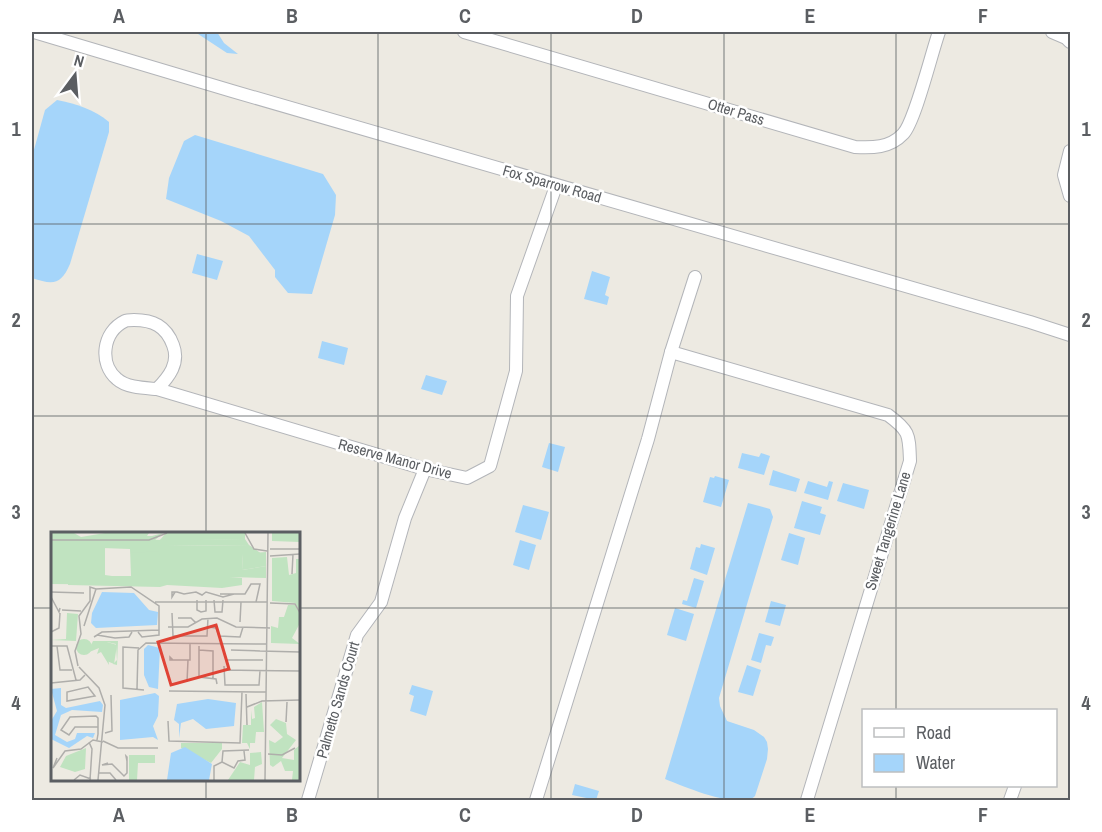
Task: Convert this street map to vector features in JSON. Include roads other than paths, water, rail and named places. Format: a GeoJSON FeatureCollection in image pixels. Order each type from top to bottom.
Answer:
{"type":"FeatureCollection","features":[{"type":"Feature","properties":{"kind":"street","name":"Fox Sparrow Road"},"geometry":{"type":"LineString","coordinates":[[33,32],[1071,335]]}},
{"type":"Feature","properties":{"kind":"street","name":"Otter Pass"},"geometry":{"type":"LineString","coordinates":[[464,32],[855,147],[874,148],[888,144],[904,134],[911,120],[939,32]]}},
{"type":"Feature","properties":{"kind":"street"},"geometry":{"type":"LineString","coordinates":[[1052,32],[1071,42]]}},
{"type":"Feature","properties":{"kind":"street"},"geometry":{"type":"LineString","coordinates":[[1071,151],[1064,175],[1071,196]]}},
{"type":"Feature","properties":{"kind":"street","name":"Reserve Manor Drive"},"geometry":{"type":"LineString","coordinates":[[157,389],[168,378],[175,366],[174,347],[166,330],[148,320],[126,320],[112,332],[105,348],[107,367],[118,381],[135,387],[157,389],[425,469],[467,478],[490,466],[516,371],[517,296],[556,186]]}},
{"type":"Feature","properties":{"kind":"street"},"geometry":{"type":"LineString","coordinates":[[536,801],[648,439],[671,352],[696,277]]}},
{"type":"Feature","properties":{"kind":"street","name":"Sweet Tangerine Lane"},"geometry":{"type":"LineString","coordinates":[[671,352],[888,415],[902,425],[909,436],[910,461],[807,801]]}},
{"type":"Feature","properties":{"kind":"street","name":"Palmetto Sands Court"},"geometry":{"type":"LineString","coordinates":[[308,801],[357,635],[381,602],[405,518],[425,469]]}},
{"type":"Feature","properties":{"kind":"water"},"geometry":{"type":"Polygon","coordinates":[[[195,32],[217,32],[224,43],[238,54],[227,53],[195,32]]]}},
{"type":"Feature","properties":{"kind":"water"},"geometry":{"type":"Polygon","coordinates":[[[57,100],[91,110],[109,122],[109,132],[70,264],[60,280],[46,282],[32,278],[32,157],[45,110],[57,100]]]}},
{"type":"Feature","properties":{"kind":"water"},"geometry":{"type":"Polygon","coordinates":[[[195,135],[323,174],[336,195],[335,215],[312,294],[288,293],[275,277],[275,270],[249,236],[221,221],[166,199],[169,178],[184,141],[195,135]]]}},
{"type":"Feature","properties":{"kind":"water"},"geometry":{"type":"Polygon","coordinates":[[[197,254],[223,261],[217,280],[192,273],[197,254]]]}},
{"type":"Feature","properties":{"kind":"water"},"geometry":{"type":"Polygon","coordinates":[[[592,271],[610,277],[605,295],[609,297],[607,305],[584,299],[592,271]]]}},
{"type":"Feature","properties":{"kind":"water"},"geometry":{"type":"Polygon","coordinates":[[[322,341],[348,348],[344,365],[318,358],[322,341]]]}},
{"type":"Feature","properties":{"kind":"water"},"geometry":{"type":"Polygon","coordinates":[[[426,375],[447,381],[442,395],[421,389],[426,375]]]}},
{"type":"Feature","properties":{"kind":"water"},"geometry":{"type":"Polygon","coordinates":[[[549,443],[565,447],[558,472],[542,467],[549,443]]]}},
{"type":"Feature","properties":{"kind":"water"},"geometry":{"type":"Polygon","coordinates":[[[742,453],[759,457],[761,453],[770,456],[764,475],[738,468],[742,453]]]}},
{"type":"Feature","properties":{"kind":"water"},"geometry":{"type":"Polygon","coordinates":[[[773,470],[800,479],[796,492],[769,485],[773,470]]]}},
{"type":"Feature","properties":{"kind":"water"},"geometry":{"type":"Polygon","coordinates":[[[710,477],[729,480],[721,507],[703,502],[710,477]]]}},
{"type":"Feature","properties":{"kind":"water"},"geometry":{"type":"Polygon","coordinates":[[[808,481],[827,487],[829,481],[833,482],[828,500],[804,493],[808,481]]]}},
{"type":"Feature","properties":{"kind":"water"},"geometry":{"type":"Polygon","coordinates":[[[843,483],[869,490],[864,509],[837,501],[843,483]]]}},
{"type":"Feature","properties":{"kind":"water"},"geometry":{"type":"Polygon","coordinates":[[[802,501],[822,507],[820,513],[826,515],[820,535],[794,528],[802,501]]]}},
{"type":"Feature","properties":{"kind":"water"},"geometry":{"type":"Polygon","coordinates":[[[748,503],[770,509],[773,517],[719,698],[727,721],[754,730],[764,737],[768,749],[755,796],[748,800],[737,801],[711,796],[665,779],[748,503]]]}},
{"type":"Feature","properties":{"kind":"water"},"geometry":{"type":"Polygon","coordinates":[[[523,505],[549,512],[541,540],[515,532],[523,505]]]}},
{"type":"Feature","properties":{"kind":"water"},"geometry":{"type":"Polygon","coordinates":[[[789,533],[805,538],[798,565],[781,560],[789,533]]]}},
{"type":"Feature","properties":{"kind":"water"},"geometry":{"type":"Polygon","coordinates":[[[520,540],[536,545],[529,570],[513,565],[520,540]]]}},
{"type":"Feature","properties":{"kind":"water"},"geometry":{"type":"Polygon","coordinates":[[[701,544],[715,548],[707,575],[690,569],[696,547],[700,548],[701,544]]]}},
{"type":"Feature","properties":{"kind":"water"},"geometry":{"type":"Polygon","coordinates":[[[694,578],[704,581],[696,608],[682,604],[683,600],[687,601],[694,578]]]}},
{"type":"Feature","properties":{"kind":"water"},"geometry":{"type":"Polygon","coordinates":[[[771,601],[786,605],[780,626],[765,622],[771,601]]]}},
{"type":"Feature","properties":{"kind":"water"},"geometry":{"type":"Polygon","coordinates":[[[675,608],[694,614],[686,641],[667,635],[675,608]]]}},
{"type":"Feature","properties":{"kind":"water"},"geometry":{"type":"Polygon","coordinates":[[[759,633],[774,637],[771,646],[766,645],[761,663],[751,660],[759,633]]]}},
{"type":"Feature","properties":{"kind":"water"},"geometry":{"type":"Polygon","coordinates":[[[747,665],[761,670],[753,696],[738,692],[747,665]]]}},
{"type":"Feature","properties":{"kind":"water"},"geometry":{"type":"Polygon","coordinates":[[[412,685],[433,691],[426,716],[410,711],[414,696],[409,694],[412,685]]]}},
{"type":"Feature","properties":{"kind":"water"},"geometry":{"type":"Polygon","coordinates":[[[575,784],[599,791],[596,800],[572,795],[575,784]]]}}]}
